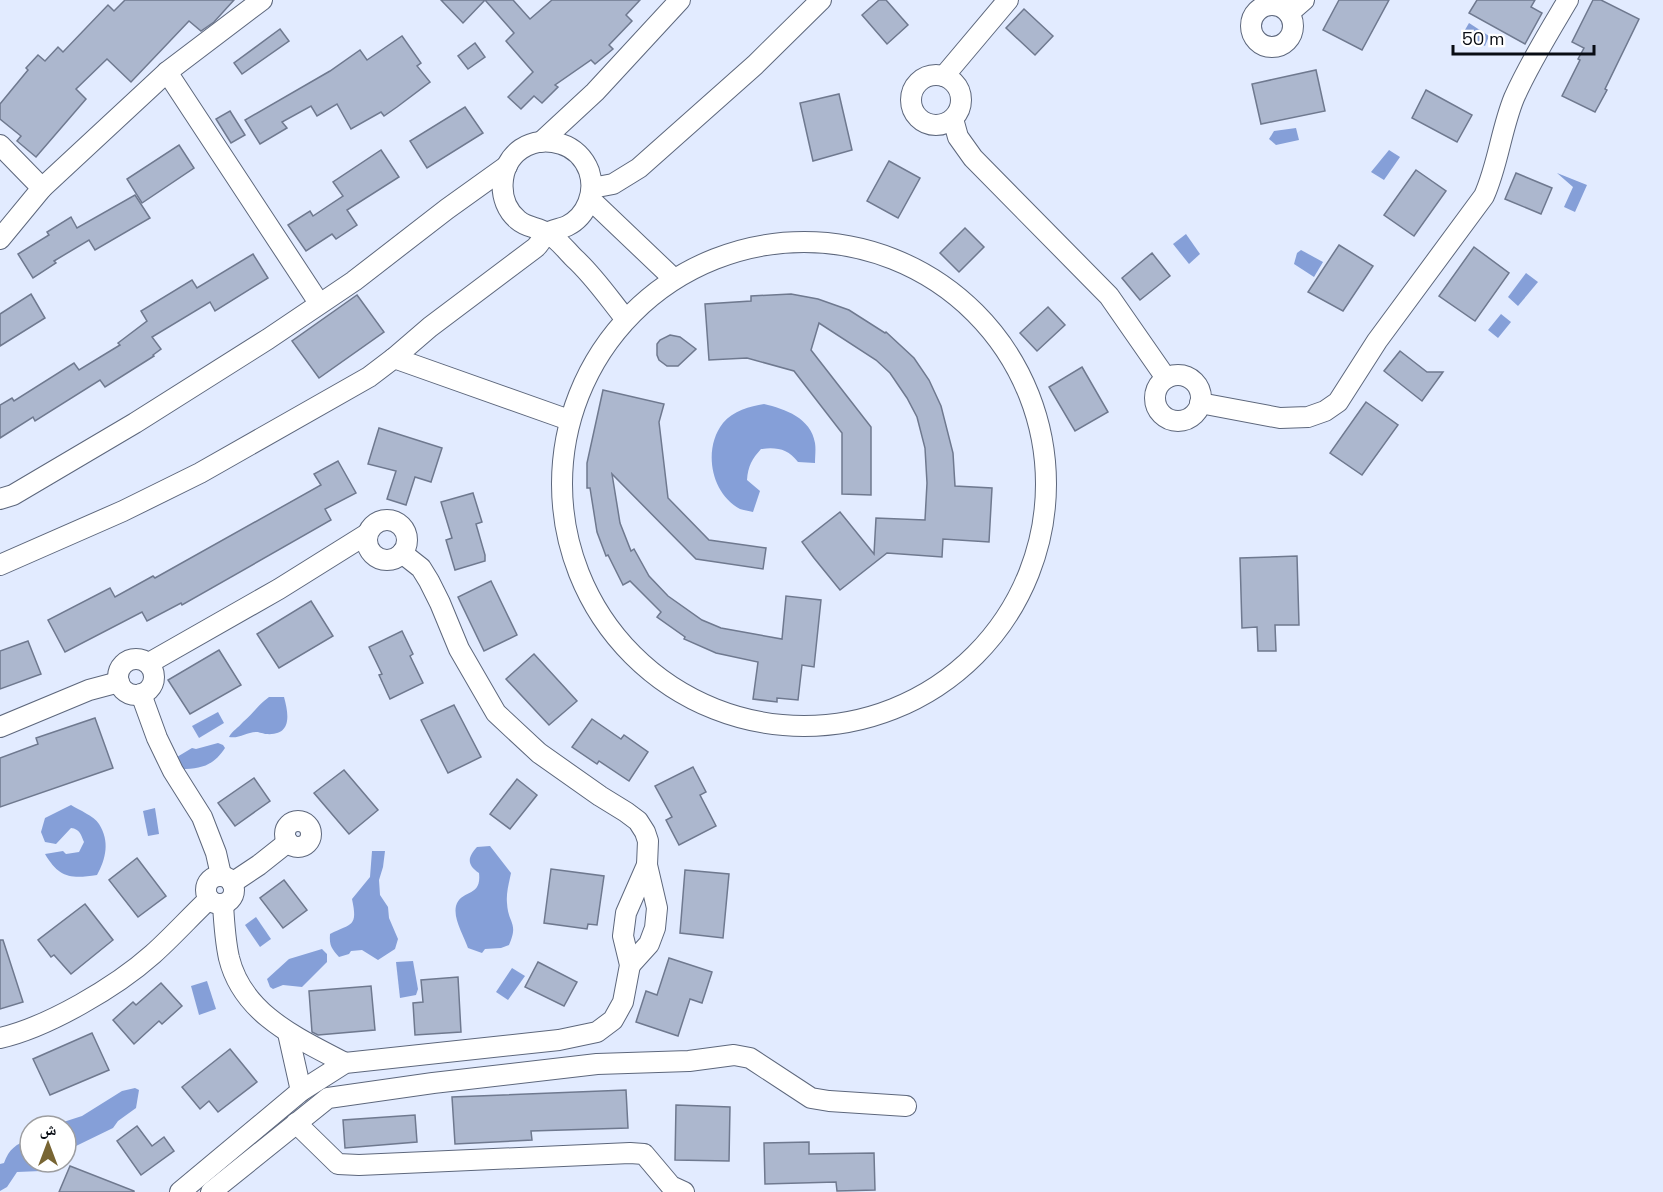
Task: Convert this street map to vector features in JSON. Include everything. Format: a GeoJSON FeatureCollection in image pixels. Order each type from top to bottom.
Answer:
{"type":"FeatureCollection","features":[{"type":"Feature","properties":{"kind":"street"},"geometry":{"type":"LineString","coordinates":[[0,239],[42,188],[167,72],[262,0]]}},
{"type":"Feature","properties":{"kind":"street"},"geometry":{"type":"LineString","coordinates":[[0,499],[14,495],[135,423],[268,339],[354,281],[507,166],[521,150],[541,142],[595,92],[680,0]]}},
{"type":"Feature","properties":{"kind":"street"},"geometry":{"type":"LineString","coordinates":[[591,193],[613,184],[639,168],[755,65],[821,0]]}},
{"type":"Feature","properties":{"kind":"street"},"geometry":{"type":"LineString","coordinates":[[944,76],[1008,0]]}},
{"type":"Feature","properties":{"kind":"street"},"geometry":{"type":"LineString","coordinates":[[1289,13],[1304,0]]}},
{"type":"Feature","properties":{"kind":"street"},"geometry":{"type":"LineString","coordinates":[[1200,403],[1280,418],[1308,417],[1325,411],[1338,402],[1377,341],[1484,196],[1493,177],[1500,144],[1514,100],[1568,0]]}},
{"type":"Feature","properties":{"kind":"street"},"geometry":{"type":"LineString","coordinates":[[167,72],[319,303]]}},
{"type":"Feature","properties":{"kind":"street"},"geometry":{"type":"LineString","coordinates":[[944,76],[953,81],[959,90],[961,100],[959,111],[953,119],[944,124],[926,123],[912,110],[910,100],[912,91],[925,77],[944,76]]}},
{"type":"Feature","properties":{"kind":"street"},"geometry":{"type":"LineString","coordinates":[[953,119],[958,137],[973,158],[1109,296],[1166,378]]}},
{"type":"Feature","properties":{"kind":"street"},"geometry":{"type":"LineString","coordinates":[[0,565],[123,511],[200,473],[369,376],[535,248],[547,232],[567,226],[577,219],[585,210],[591,193],[591,177],[587,166],[573,150],[552,142],[541,142]]}},
{"type":"Feature","properties":{"kind":"street"},"geometry":{"type":"LineString","coordinates":[[0,145],[42,188]]}},
{"type":"Feature","properties":{"kind":"street"},"geometry":{"type":"LineString","coordinates":[[507,166],[502,189],[509,210],[526,226],[547,232],[587,269],[624,317]]}},
{"type":"Feature","properties":{"kind":"street"},"geometry":{"type":"LineString","coordinates":[[591,193],[674,279]]}},
{"type":"Feature","properties":{"kind":"street"},"geometry":{"type":"LineString","coordinates":[[816,242],[866,250],[912,267],[955,294],[990,328],[1018,369],[1037,415],[1046,464],[1045,514],[1034,562],[1013,607],[1002,623],[984,647],[946,680],[903,705],[866,718],[806,726],[756,721],[709,707],[665,683],[627,651],[597,611],[575,566],[563,518],[561,469],[569,420],[584,381],[624,317],[674,279],[718,257],[785,244],[816,242]]}},
{"type":"Feature","properties":{"kind":"street"},"geometry":{"type":"LineString","coordinates":[[394,358],[569,420]]}},
{"type":"Feature","properties":{"kind":"street"},"geometry":{"type":"LineString","coordinates":[[1183,375],[1198,386],[1201,394],[1197,411],[1182,421],[1164,416],[1158,410],[1155,392],[1166,378],[1183,375]]}},
{"type":"Feature","properties":{"kind":"street"},"geometry":{"type":"LineString","coordinates":[[149,663],[279,589],[367,534],[379,521],[388,520],[403,529],[407,537],[406,546],[402,553],[394,558],[385,560],[377,558],[370,552],[367,534]]}},
{"type":"Feature","properties":{"kind":"street"},"geometry":{"type":"LineString","coordinates":[[402,553],[421,568],[429,581],[459,649],[496,713],[539,753],[638,821],[645,832],[648,841],[647,865],[657,908],[655,927],[649,944],[630,965]]}},
{"type":"Feature","properties":{"kind":"street"},"geometry":{"type":"LineString","coordinates":[[131,659],[141,659],[149,663],[154,672],[154,681],[149,689],[141,694],[132,694],[123,690],[118,682],[118,672],[123,664],[131,659]]}},
{"type":"Feature","properties":{"kind":"street"},"geometry":{"type":"LineString","coordinates":[[0,726],[89,690],[118,682]]}},
{"type":"Feature","properties":{"kind":"street"},"geometry":{"type":"LineString","coordinates":[[141,694],[172,771],[202,817],[227,879]]}},
{"type":"Feature","properties":{"kind":"street"},"geometry":{"type":"LineString","coordinates":[[288,842],[259,865],[227,879],[209,880],[206,893],[216,901],[230,960],[237,979],[248,998],[262,1013],[288,1033],[345,1063]]}},
{"type":"Feature","properties":{"kind":"street"},"geometry":{"type":"LineString","coordinates":[[180,1192],[301,1091],[345,1063],[559,1040],[597,1032],[613,1020],[623,1002],[630,965],[623,936],[626,913],[647,865]]}},
{"type":"Feature","properties":{"kind":"street"},"geometry":{"type":"LineString","coordinates":[[0,1038],[43,1024],[100,993],[151,956],[216,901]]}},
{"type":"Feature","properties":{"kind":"street"},"geometry":{"type":"LineString","coordinates":[[288,1033],[301,1091]]}},
{"type":"Feature","properties":{"kind":"street"},"geometry":{"type":"LineString","coordinates":[[211,1192],[328,1098],[597,1064],[689,1061],[734,1055],[750,1058],[811,1098],[906,1106]]}},
{"type":"Feature","properties":{"kind":"street"},"geometry":{"type":"LineString","coordinates":[[296,1123],[338,1164],[644,1154],[671,1186],[684,1192]]}},
{"type":"Feature","properties":{"kind":"water"},"geometry":{"type":"Polygon","coordinates":[[[1469,23],[1489,36],[1485,46],[1462,35],[1469,23]]]}},
{"type":"Feature","properties":{"kind":"water"},"geometry":{"type":"Polygon","coordinates":[[[1296,128],[1299,140],[1276,145],[1269,139],[1274,131],[1296,128]]]}},
{"type":"Feature","properties":{"kind":"water"},"geometry":{"type":"Polygon","coordinates":[[[1389,150],[1400,157],[1384,180],[1371,172],[1389,150]]]}},
{"type":"Feature","properties":{"kind":"water"},"geometry":{"type":"Polygon","coordinates":[[[1557,173],[1587,185],[1575,212],[1564,207],[1573,187],[1557,173]]]}},
{"type":"Feature","properties":{"kind":"water"},"geometry":{"type":"Polygon","coordinates":[[[1186,234],[1200,254],[1189,264],[1173,244],[1186,234]]]}},
{"type":"Feature","properties":{"kind":"water"},"geometry":{"type":"Polygon","coordinates":[[[1301,250],[1323,262],[1314,277],[1294,264],[1297,253],[1301,250]]]}},
{"type":"Feature","properties":{"kind":"water"},"geometry":{"type":"Polygon","coordinates":[[[1526,273],[1538,282],[1518,306],[1508,297],[1526,273]]]}},
{"type":"Feature","properties":{"kind":"water"},"geometry":{"type":"Polygon","coordinates":[[[1501,314],[1511,322],[1498,338],[1488,330],[1501,314]]]}},
{"type":"Feature","properties":{"kind":"water"},"geometry":{"type":"Polygon","coordinates":[[[764,404],[788,412],[803,421],[813,434],[815,463],[798,462],[782,450],[761,449],[751,463],[747,480],[760,491],[753,512],[740,509],[722,492],[713,469],[713,445],[717,433],[727,419],[742,410],[764,404]]]}},
{"type":"Feature","properties":{"kind":"water"},"geometry":{"type":"Polygon","coordinates":[[[269,697],[284,697],[287,723],[280,732],[266,734],[257,732],[229,737],[261,703],[269,697]]]}},
{"type":"Feature","properties":{"kind":"water"},"geometry":{"type":"Polygon","coordinates":[[[218,712],[224,723],[199,738],[192,726],[218,712]]]}},
{"type":"Feature","properties":{"kind":"water"},"geometry":{"type":"Polygon","coordinates":[[[218,743],[225,748],[207,765],[181,769],[177,763],[177,757],[192,748],[218,743]]]}},
{"type":"Feature","properties":{"kind":"water"},"geometry":{"type":"Polygon","coordinates":[[[71,805],[94,818],[105,837],[106,850],[97,875],[80,877],[66,875],[55,868],[45,854],[63,851],[66,854],[79,852],[84,842],[76,830],[71,828],[56,844],[45,842],[41,832],[45,818],[71,805]]]}},
{"type":"Feature","properties":{"kind":"water"},"geometry":{"type":"Polygon","coordinates":[[[155,808],[159,834],[148,836],[143,811],[155,808]]]}},
{"type":"Feature","properties":{"kind":"water"},"geometry":{"type":"Polygon","coordinates":[[[490,846],[511,873],[507,899],[513,932],[509,945],[485,949],[482,953],[468,948],[455,911],[462,897],[474,890],[479,881],[479,873],[470,863],[472,854],[477,847],[490,846]]]}},
{"type":"Feature","properties":{"kind":"water"},"geometry":{"type":"Polygon","coordinates":[[[372,851],[385,851],[379,880],[380,895],[388,907],[389,918],[398,939],[395,949],[378,960],[362,950],[351,951],[339,957],[330,942],[330,934],[352,923],[354,915],[352,899],[370,877],[372,851]]]}},
{"type":"Feature","properties":{"kind":"water"},"geometry":{"type":"Polygon","coordinates":[[[256,917],[271,939],[260,947],[245,925],[256,917]]]}},
{"type":"Feature","properties":{"kind":"water"},"geometry":{"type":"Polygon","coordinates":[[[322,949],[327,954],[327,962],[302,987],[283,985],[273,989],[270,987],[267,979],[289,959],[322,949]]]}},
{"type":"Feature","properties":{"kind":"water"},"geometry":{"type":"Polygon","coordinates":[[[413,961],[418,989],[416,995],[400,998],[396,962],[413,961]]]}},
{"type":"Feature","properties":{"kind":"water"},"geometry":{"type":"Polygon","coordinates":[[[512,968],[525,976],[508,1000],[496,992],[512,968]]]}},
{"type":"Feature","properties":{"kind":"water"},"geometry":{"type":"Polygon","coordinates":[[[207,981],[216,1009],[199,1015],[191,986],[207,981]]]}},
{"type":"Feature","properties":{"kind":"water"},"geometry":{"type":"Polygon","coordinates":[[[135,1088],[139,1090],[136,1108],[118,1121],[113,1128],[78,1145],[78,1117],[122,1091],[135,1088]]]}},
{"type":"Feature","properties":{"kind":"water"},"geometry":{"type":"Polygon","coordinates":[[[18,1145],[18,1172],[7,1187],[0,1191],[0,1164],[4,1163],[18,1145]]]}},
{"type":"Feature","properties":{"kind":"building"},"geometry":{"type":"Polygon","coordinates":[[[125,0],[234,0],[214,22],[201,31],[189,21],[131,82],[107,59],[76,89],[86,99],[36,157],[17,141],[21,136],[0,119],[0,104],[38,55],[45,61],[58,47],[63,52],[108,5],[114,11],[125,0]]]}},
{"type":"Feature","properties":{"kind":"building"},"geometry":{"type":"Polygon","coordinates":[[[441,0],[485,0],[463,23],[441,0]]]}},
{"type":"Feature","properties":{"kind":"building"},"geometry":{"type":"Polygon","coordinates":[[[485,0],[513,0],[530,19],[552,0],[640,0],[626,15],[632,21],[609,45],[613,49],[595,64],[591,60],[555,85],[558,87],[542,103],[534,96],[521,109],[508,97],[533,72],[506,41],[514,33],[485,0]]]}},
{"type":"Feature","properties":{"kind":"building"},"geometry":{"type":"Polygon","coordinates":[[[879,0],[886,0],[908,25],[887,44],[862,15],[879,0]]]}},
{"type":"Feature","properties":{"kind":"building"},"geometry":{"type":"Polygon","coordinates":[[[1339,0],[1389,0],[1362,50],[1323,30],[1339,0]]]}},
{"type":"Feature","properties":{"kind":"building"},"geometry":{"type":"Polygon","coordinates":[[[1477,0],[1535,0],[1531,7],[1542,13],[1525,44],[1469,13],[1477,0]]]}},
{"type":"Feature","properties":{"kind":"building"},"geometry":{"type":"Polygon","coordinates":[[[1593,0],[1601,0],[1639,19],[1595,112],[1562,96],[1584,48],[1572,42],[1593,0]]]}},
{"type":"Feature","properties":{"kind":"building"},"geometry":{"type":"Polygon","coordinates":[[[1024,9],[1053,36],[1035,55],[1006,28],[1024,9]]]}},
{"type":"Feature","properties":{"kind":"building"},"geometry":{"type":"Polygon","coordinates":[[[280,29],[289,41],[242,74],[234,63],[280,29]]]}},
{"type":"Feature","properties":{"kind":"building"},"geometry":{"type":"Polygon","coordinates":[[[402,36],[421,63],[417,66],[430,82],[384,116],[381,112],[351,129],[337,104],[317,116],[311,106],[282,122],[287,128],[260,144],[245,120],[330,71],[360,50],[367,60],[402,36]]]}},
{"type":"Feature","properties":{"kind":"building"},"geometry":{"type":"Polygon","coordinates":[[[475,43],[485,57],[468,69],[458,56],[475,43]]]}},
{"type":"Feature","properties":{"kind":"building"},"geometry":{"type":"Polygon","coordinates":[[[1316,70],[1325,111],[1261,124],[1252,84],[1316,70]]]}},
{"type":"Feature","properties":{"kind":"building"},"geometry":{"type":"Polygon","coordinates":[[[1426,90],[1472,115],[1457,142],[1412,118],[1426,90]]]}},
{"type":"Feature","properties":{"kind":"building"},"geometry":{"type":"Polygon","coordinates":[[[839,94],[852,150],[813,161],[800,103],[839,94]]]}},
{"type":"Feature","properties":{"kind":"building"},"geometry":{"type":"Polygon","coordinates":[[[465,107],[483,133],[427,168],[410,141],[465,107]]]}},
{"type":"Feature","properties":{"kind":"building"},"geometry":{"type":"Polygon","coordinates":[[[230,111],[245,135],[231,143],[216,119],[230,111]]]}},
{"type":"Feature","properties":{"kind":"building"},"geometry":{"type":"Polygon","coordinates":[[[179,145],[194,168],[142,203],[127,179],[179,145]]]}},
{"type":"Feature","properties":{"kind":"building"},"geometry":{"type":"Polygon","coordinates":[[[381,150],[399,177],[347,210],[357,225],[336,239],[332,234],[306,251],[288,225],[310,211],[313,216],[343,196],[333,182],[381,150]]]}},
{"type":"Feature","properties":{"kind":"building"},"geometry":{"type":"Polygon","coordinates":[[[889,161],[920,178],[898,218],[867,201],[889,161]]]}},
{"type":"Feature","properties":{"kind":"building"},"geometry":{"type":"Polygon","coordinates":[[[1416,170],[1446,191],[1414,236],[1384,215],[1416,170]]]}},
{"type":"Feature","properties":{"kind":"building"},"geometry":{"type":"Polygon","coordinates":[[[1516,173],[1552,188],[1541,214],[1505,199],[1516,173]]]}},
{"type":"Feature","properties":{"kind":"building"},"geometry":{"type":"Polygon","coordinates":[[[135,195],[150,218],[95,250],[89,240],[54,261],[56,263],[33,278],[18,254],[49,235],[47,232],[71,217],[77,228],[135,195]]]}},
{"type":"Feature","properties":{"kind":"building"},"geometry":{"type":"Polygon","coordinates":[[[965,228],[984,247],[959,272],[940,253],[965,228]]]}},
{"type":"Feature","properties":{"kind":"building"},"geometry":{"type":"Polygon","coordinates":[[[1339,245],[1373,266],[1343,311],[1308,292],[1339,245]]]}},
{"type":"Feature","properties":{"kind":"building"},"geometry":{"type":"Polygon","coordinates":[[[1474,247],[1509,273],[1475,321],[1439,296],[1474,247]]]}},
{"type":"Feature","properties":{"kind":"building"},"geometry":{"type":"Polygon","coordinates":[[[1152,253],[1170,276],[1140,300],[1122,278],[1152,253]]]}},
{"type":"Feature","properties":{"kind":"building"},"geometry":{"type":"Polygon","coordinates":[[[253,254],[268,278],[215,311],[210,302],[152,337],[161,349],[154,356],[105,387],[100,380],[35,421],[33,417],[0,438],[0,405],[12,398],[14,401],[74,363],[79,370],[120,345],[118,343],[147,321],[141,311],[192,280],[197,288],[253,254]]]}},
{"type":"Feature","properties":{"kind":"building"},"geometry":{"type":"Polygon","coordinates":[[[31,294],[45,318],[0,346],[0,314],[31,294]]]}},
{"type":"Feature","properties":{"kind":"building"},"geometry":{"type":"Polygon","coordinates":[[[791,294],[818,299],[849,310],[886,332],[914,358],[929,380],[941,406],[953,453],[955,486],[992,488],[989,542],[943,539],[942,557],[887,553],[840,590],[814,558],[802,542],[840,512],[874,554],[876,518],[925,520],[927,483],[925,448],[917,417],[890,373],[876,360],[819,323],[811,350],[871,427],[871,495],[842,494],[842,433],[794,371],[747,358],[709,360],[705,304],[751,301],[751,296],[791,294]]]}},
{"type":"Feature","properties":{"kind":"building"},"geometry":{"type":"Polygon","coordinates":[[[357,295],[384,332],[319,378],[292,341],[357,295]]]}},
{"type":"Feature","properties":{"kind":"building"},"geometry":{"type":"Polygon","coordinates":[[[1048,307],[1065,325],[1037,351],[1020,333],[1048,307]]]}},
{"type":"Feature","properties":{"kind":"building"},"geometry":{"type":"Polygon","coordinates":[[[670,335],[680,337],[696,349],[678,366],[667,366],[659,360],[657,355],[657,344],[670,335]]]}},
{"type":"Feature","properties":{"kind":"building"},"geometry":{"type":"Polygon","coordinates":[[[1400,351],[1427,372],[1443,372],[1422,401],[1384,371],[1400,351]]]}},
{"type":"Feature","properties":{"kind":"building"},"geometry":{"type":"Polygon","coordinates":[[[1082,367],[1108,412],[1075,431],[1049,387],[1082,367]]]}},
{"type":"Feature","properties":{"kind":"building"},"geometry":{"type":"Polygon","coordinates":[[[603,390],[664,404],[659,422],[668,498],[709,540],[766,548],[763,569],[696,559],[612,474],[620,523],[631,551],[634,549],[649,576],[668,596],[702,620],[721,628],[782,639],[786,596],[821,600],[814,667],[802,665],[798,700],[777,698],[777,702],[753,699],[758,662],[716,653],[684,639],[685,637],[657,617],[661,612],[630,581],[623,585],[608,555],[606,556],[597,532],[590,488],[587,488],[587,463],[603,390]]]}},
{"type":"Feature","properties":{"kind":"building"},"geometry":{"type":"Polygon","coordinates":[[[1366,402],[1398,425],[1362,475],[1330,453],[1366,402]]]}},
{"type":"Feature","properties":{"kind":"building"},"geometry":{"type":"Polygon","coordinates":[[[379,428],[442,448],[431,482],[415,477],[406,505],[387,499],[396,471],[368,464],[379,428]]]}},
{"type":"Feature","properties":{"kind":"building"},"geometry":{"type":"Polygon","coordinates":[[[338,461],[356,493],[325,509],[331,520],[182,605],[181,603],[147,621],[142,612],[65,652],[48,620],[110,588],[115,597],[153,576],[155,578],[321,485],[314,474],[338,461]]]}},
{"type":"Feature","properties":{"kind":"building"},"geometry":{"type":"Polygon","coordinates":[[[473,493],[482,522],[476,524],[485,561],[455,570],[446,540],[452,538],[441,502],[473,493]]]}},
{"type":"Feature","properties":{"kind":"building"},"geometry":{"type":"Polygon","coordinates":[[[1297,556],[1299,625],[1275,625],[1276,651],[1258,651],[1257,627],[1242,628],[1240,558],[1297,556]]]}},
{"type":"Feature","properties":{"kind":"building"},"geometry":{"type":"Polygon","coordinates":[[[491,581],[517,635],[484,651],[458,597],[491,581]]]}},
{"type":"Feature","properties":{"kind":"building"},"geometry":{"type":"Polygon","coordinates":[[[311,601],[333,636],[279,668],[257,634],[311,601]]]}},
{"type":"Feature","properties":{"kind":"building"},"geometry":{"type":"Polygon","coordinates":[[[402,631],[413,654],[410,656],[423,683],[390,699],[379,675],[382,674],[369,647],[402,631]]]}},
{"type":"Feature","properties":{"kind":"building"},"geometry":{"type":"Polygon","coordinates":[[[28,641],[41,674],[0,689],[0,651],[28,641]]]}},
{"type":"Feature","properties":{"kind":"building"},"geometry":{"type":"Polygon","coordinates":[[[219,650],[241,685],[190,714],[168,680],[219,650]]]}},
{"type":"Feature","properties":{"kind":"building"},"geometry":{"type":"Polygon","coordinates":[[[534,654],[577,701],[549,725],[506,679],[534,654]]]}},
{"type":"Feature","properties":{"kind":"building"},"geometry":{"type":"Polygon","coordinates":[[[454,705],[481,757],[448,773],[421,720],[454,705]]]}},
{"type":"Feature","properties":{"kind":"building"},"geometry":{"type":"Polygon","coordinates":[[[95,718],[113,768],[0,807],[0,758],[38,744],[36,738],[95,718]]]}},
{"type":"Feature","properties":{"kind":"building"},"geometry":{"type":"Polygon","coordinates":[[[592,719],[621,739],[624,735],[648,752],[629,781],[599,761],[597,764],[572,747],[592,719]]]}},
{"type":"Feature","properties":{"kind":"building"},"geometry":{"type":"Polygon","coordinates":[[[693,767],[706,792],[700,795],[716,826],[679,845],[666,820],[672,817],[655,786],[693,767]]]}},
{"type":"Feature","properties":{"kind":"building"},"geometry":{"type":"Polygon","coordinates":[[[344,770],[378,810],[349,834],[314,793],[344,770]]]}},
{"type":"Feature","properties":{"kind":"building"},"geometry":{"type":"Polygon","coordinates":[[[254,778],[270,801],[235,826],[218,803],[254,778]]]}},
{"type":"Feature","properties":{"kind":"building"},"geometry":{"type":"Polygon","coordinates":[[[517,779],[537,795],[510,829],[490,814],[517,779]]]}},
{"type":"Feature","properties":{"kind":"building"},"geometry":{"type":"Polygon","coordinates":[[[137,858],[166,896],[138,917],[109,880],[137,858]]]}},
{"type":"Feature","properties":{"kind":"building"},"geometry":{"type":"Polygon","coordinates":[[[551,869],[604,876],[597,925],[588,924],[587,929],[544,923],[551,869]]]}},
{"type":"Feature","properties":{"kind":"building"},"geometry":{"type":"Polygon","coordinates":[[[685,870],[729,874],[723,938],[680,933],[685,870]]]}},
{"type":"Feature","properties":{"kind":"building"},"geometry":{"type":"Polygon","coordinates":[[[284,880],[307,910],[283,928],[260,898],[284,880]]]}},
{"type":"Feature","properties":{"kind":"building"},"geometry":{"type":"Polygon","coordinates":[[[85,904],[113,940],[71,974],[54,955],[51,957],[38,940],[85,904]]]}},
{"type":"Feature","properties":{"kind":"building"},"geometry":{"type":"Polygon","coordinates":[[[0,940],[3,940],[23,1002],[0,1009],[0,940]]]}},
{"type":"Feature","properties":{"kind":"building"},"geometry":{"type":"Polygon","coordinates":[[[669,958],[712,972],[702,1003],[690,999],[678,1036],[636,1022],[646,991],[657,995],[669,958]]]}},
{"type":"Feature","properties":{"kind":"building"},"geometry":{"type":"Polygon","coordinates":[[[538,962],[577,982],[564,1006],[525,987],[538,962]]]}},
{"type":"Feature","properties":{"kind":"building"},"geometry":{"type":"Polygon","coordinates":[[[458,977],[461,1032],[415,1035],[413,1003],[423,1002],[421,980],[458,977]]]}},
{"type":"Feature","properties":{"kind":"building"},"geometry":{"type":"Polygon","coordinates":[[[161,983],[182,1006],[162,1024],[159,1021],[134,1044],[113,1020],[133,1002],[136,1005],[161,983]]]}},
{"type":"Feature","properties":{"kind":"building"},"geometry":{"type":"Polygon","coordinates":[[[371,986],[375,1030],[318,1035],[312,1032],[309,991],[371,986]]]}},
{"type":"Feature","properties":{"kind":"building"},"geometry":{"type":"Polygon","coordinates":[[[92,1033],[109,1070],[50,1095],[33,1059],[92,1033]]]}},
{"type":"Feature","properties":{"kind":"building"},"geometry":{"type":"Polygon","coordinates":[[[230,1049],[257,1082],[218,1112],[209,1101],[200,1109],[182,1087],[230,1049]]]}},
{"type":"Feature","properties":{"kind":"building"},"geometry":{"type":"Polygon","coordinates":[[[626,1090],[628,1128],[531,1131],[532,1140],[455,1144],[452,1097],[626,1090]]]}},
{"type":"Feature","properties":{"kind":"building"},"geometry":{"type":"Polygon","coordinates":[[[676,1105],[730,1107],[729,1161],[675,1160],[676,1105]]]}},
{"type":"Feature","properties":{"kind":"building"},"geometry":{"type":"Polygon","coordinates":[[[415,1115],[417,1142],[345,1148],[343,1120],[415,1115]]]}},
{"type":"Feature","properties":{"kind":"building"},"geometry":{"type":"Polygon","coordinates":[[[137,1126],[152,1146],[164,1137],[174,1151],[141,1175],[117,1141],[137,1126]]]}},
{"type":"Feature","properties":{"kind":"building"},"geometry":{"type":"Polygon","coordinates":[[[809,1142],[809,1154],[874,1153],[875,1190],[837,1191],[836,1182],[765,1184],[764,1143],[809,1142]]]}},
{"type":"Feature","properties":{"kind":"building"},"geometry":{"type":"Polygon","coordinates":[[[78,1169],[134,1191],[134,1192],[59,1192],[67,1174],[78,1174],[78,1169]]]}}]}
